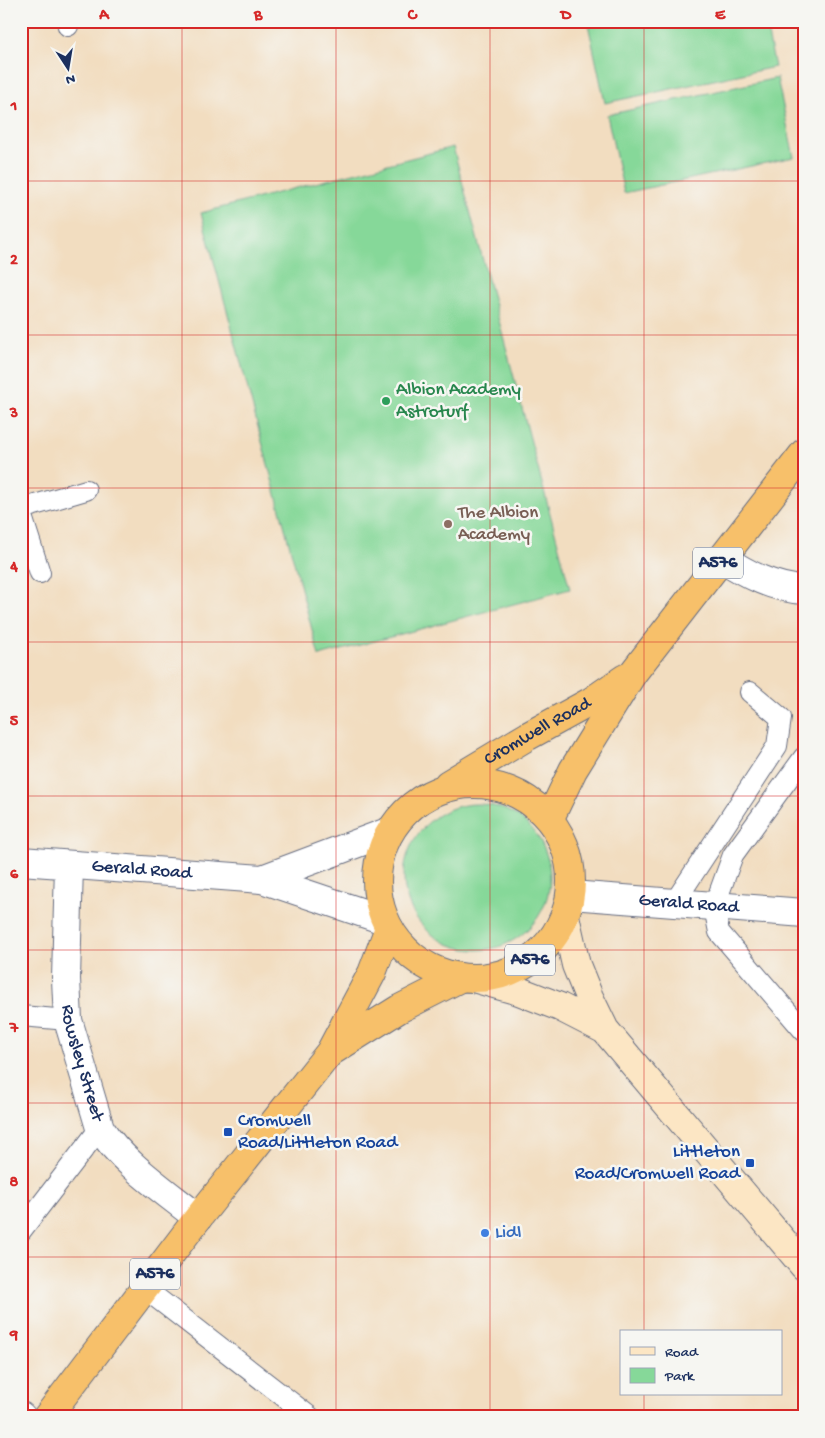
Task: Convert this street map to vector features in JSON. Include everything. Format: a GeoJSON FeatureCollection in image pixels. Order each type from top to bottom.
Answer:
{"type":"FeatureCollection","features":[{"type":"Feature","properties":{"kind":"highway","name":"Cromwell Road"},"geometry":{"type":"LineString","coordinates":[[550,818],[573,770],[633,673],[804,453]]}},
{"type":"Feature","properties":{"kind":"highway","name":"Cromwell Road"},"geometry":{"type":"LineString","coordinates":[[442,788],[528,736],[590,702],[633,673]]}},
{"type":"Feature","properties":{"kind":"highway","name":"A576"},"geometry":{"type":"LineString","coordinates":[[330,1052],[399,1009],[467,979],[510,972],[539,954],[560,928],[568,905],[570,860],[550,818],[524,797],[476,783],[442,788],[412,805],[390,831],[378,863],[376,887],[386,924],[403,949],[443,974],[467,979]]}},
{"type":"Feature","properties":{"kind":"highway","name":"A576"},"geometry":{"type":"LineString","coordinates":[[46,1417],[198,1218],[330,1052],[372,973],[386,924]]}},
{"type":"Feature","properties":{"kind":"street"},"geometry":{"type":"LineString","coordinates":[[722,558],[744,573],[767,583],[804,590]]}},
{"type":"Feature","properties":{"kind":"street","name":"Gerald Road"},"geometry":{"type":"LineString","coordinates":[[262,879],[390,831]]}},
{"type":"Feature","properties":{"kind":"street","name":"Gerald Road"},"geometry":{"type":"LineString","coordinates":[[21,861],[262,879],[386,924]]}},
{"type":"Feature","properties":{"kind":"street","name":"Rowsley Street"},"geometry":{"type":"LineString","coordinates":[[69,864],[66,979],[68,1020],[100,1128],[120,1154],[198,1218]]}},
{"type":"Feature","properties":{"kind":"street","name":"Gerald Road"},"geometry":{"type":"LineString","coordinates":[[568,905],[674,903],[804,913]]}},
{"type":"Feature","properties":{"kind":"street"},"geometry":{"type":"LineString","coordinates":[[568,905],[576,965],[605,1030],[802,1259]]}},
{"type":"Feature","properties":{"kind":"street"},"geometry":{"type":"LineString","coordinates":[[467,979],[528,994],[560,1007],[605,1030]]}},
{"type":"Feature","properties":{"kind":"lane"},"geometry":{"type":"LineString","coordinates":[[21,509],[86,490]]}},
{"type":"Feature","properties":{"kind":"lane"},"geometry":{"type":"LineString","coordinates":[[21,513],[40,573]]}},
{"type":"Feature","properties":{"kind":"lane"},"geometry":{"type":"LineString","coordinates":[[674,903],[777,746],[782,718],[750,692]]}},
{"type":"Feature","properties":{"kind":"lane"},"geometry":{"type":"LineString","coordinates":[[804,757],[733,855],[714,907],[718,932],[804,1031]]}},
{"type":"Feature","properties":{"kind":"lane"},"geometry":{"type":"LineString","coordinates":[[21,1016],[68,1020]]}},
{"type":"Feature","properties":{"kind":"lane"},"geometry":{"type":"LineString","coordinates":[[21,1231],[100,1128]]}},
{"type":"Feature","properties":{"kind":"lane"},"geometry":{"type":"LineString","coordinates":[[144,1288],[310,1417]]}},
{"type":"Feature","properties":{"kind":"green space"},"geometry":{"type":"Polygon","coordinates":[[[602,21],[765,21],[775,67],[605,103],[588,24],[602,21]]]}},
{"type":"Feature","properties":{"kind":"green space"},"geometry":{"type":"Polygon","coordinates":[[[777,78],[794,157],[624,193],[607,115],[777,78]]]}},
{"type":"Feature","properties":{"kind":"green space","name":"Albion Academy Astroturf"},"geometry":{"type":"Polygon","coordinates":[[[453,147],[570,589],[319,656],[201,213],[453,147]]]}},
{"type":"Feature","properties":{"kind":"green space"},"geometry":{"type":"Polygon","coordinates":[[[477,804],[491,805],[505,810],[518,816],[529,825],[538,836],[544,849],[549,863],[549,891],[544,905],[538,918],[529,929],[518,938],[505,944],[491,949],[477,950],[463,949],[449,944],[436,938],[425,929],[416,918],[410,905],[405,891],[404,877],[405,863],[410,849],[416,836],[425,825],[436,816],[449,810],[463,805],[477,804]]]}},
{"type":"Feature","properties":{"kind":"place","name":"Albion Academy Astroturf"},"geometry":{"type":"Point","coordinates":[386,401]}},
{"type":"Feature","properties":{"kind":"place","name":"The Albion Academy"},"geometry":{"type":"Point","coordinates":[448,524]}},
{"type":"Feature","properties":{"kind":"place","name":"Cromwell Road/Littleton Road"},"geometry":{"type":"Point","coordinates":[228,1132]}},
{"type":"Feature","properties":{"kind":"place","name":"Littleton Road/Cromwell Road"},"geometry":{"type":"Point","coordinates":[750,1163]}},
{"type":"Feature","properties":{"kind":"place","name":"Lidl"},"geometry":{"type":"Point","coordinates":[485,1233]}}]}
